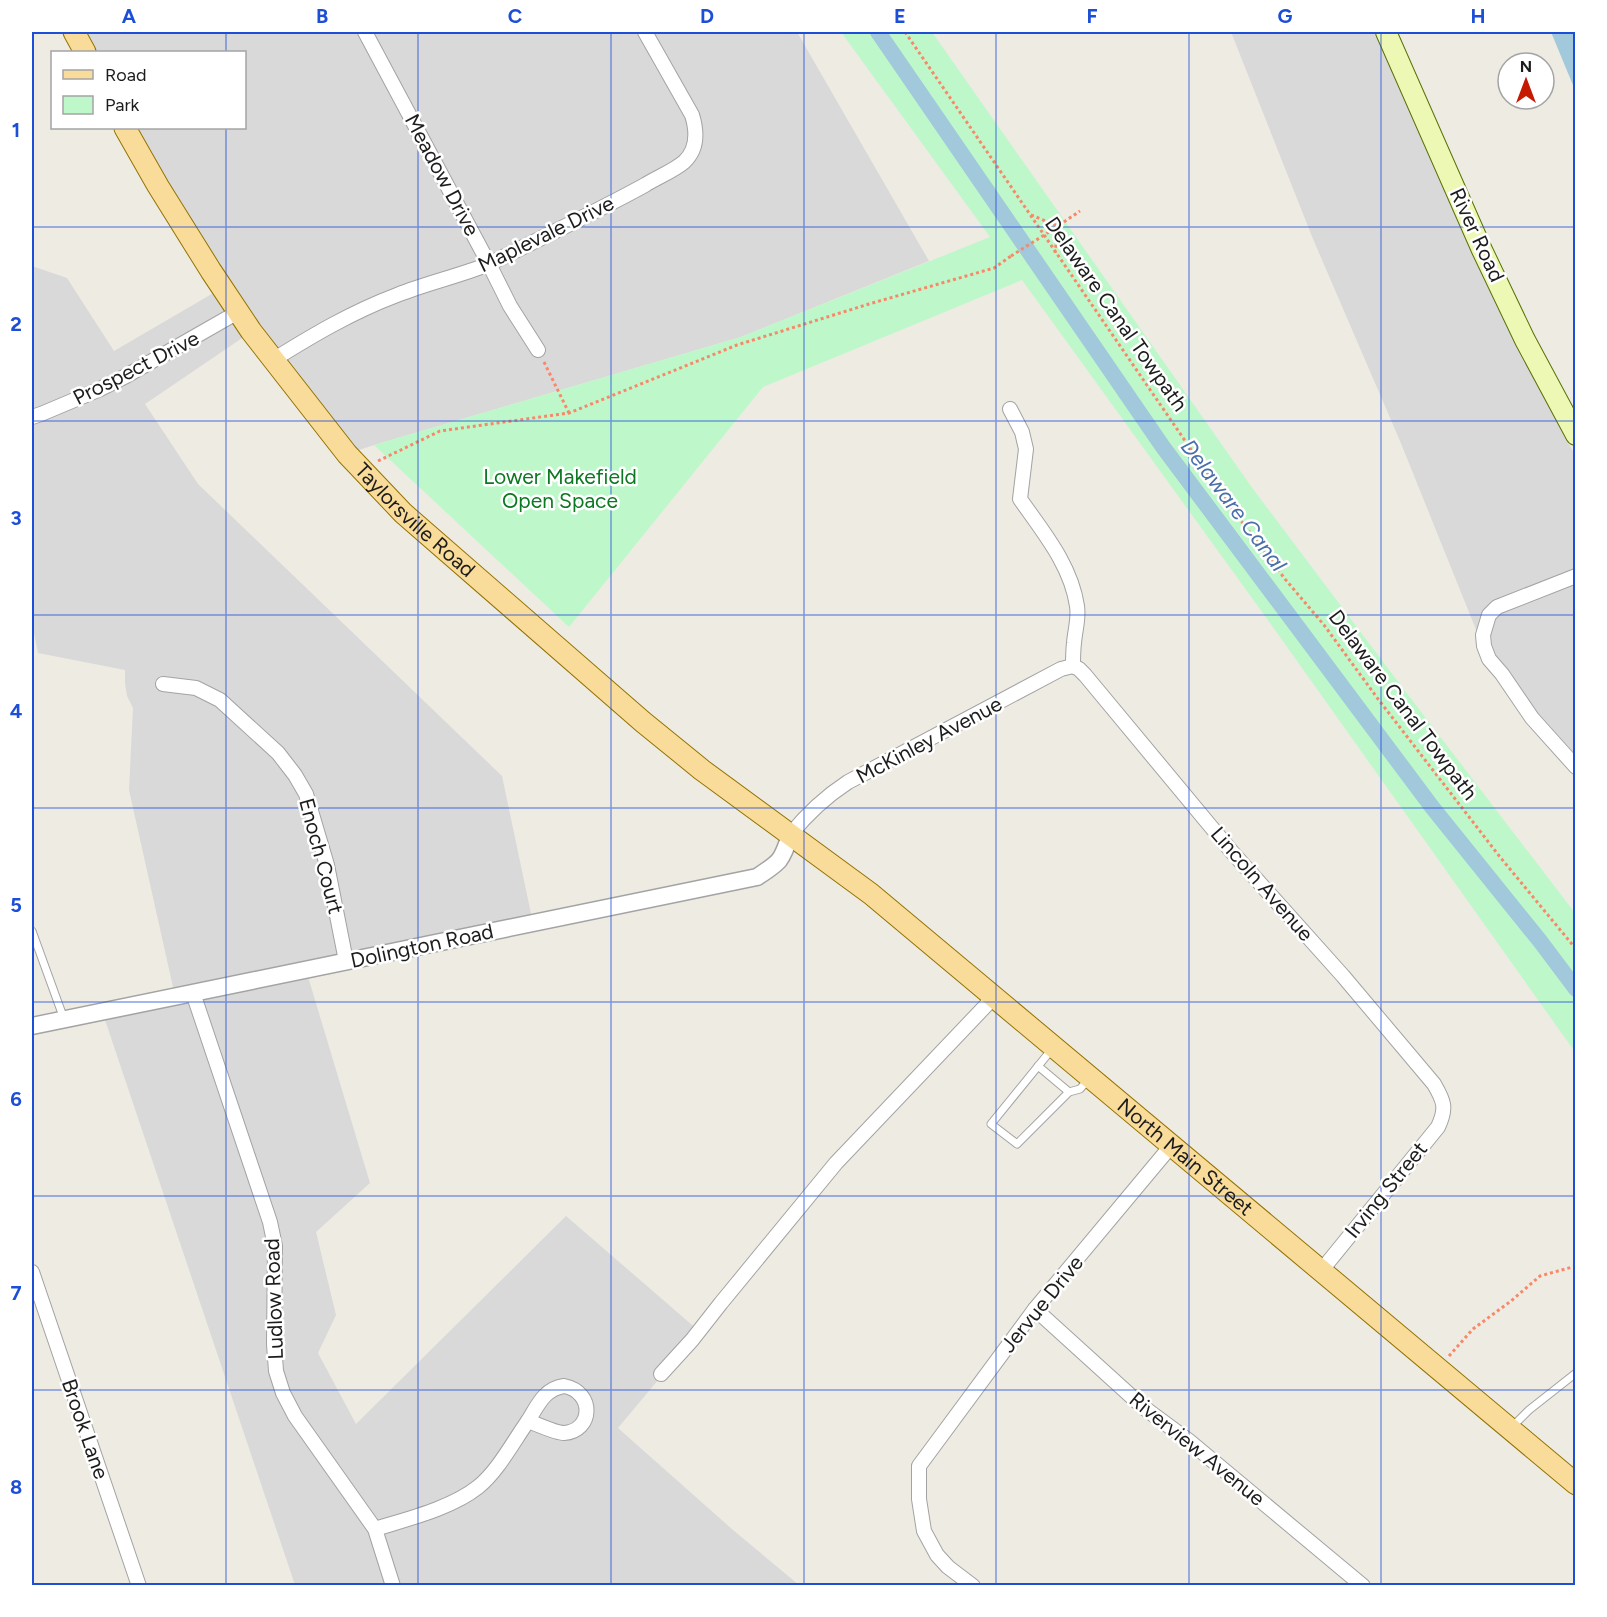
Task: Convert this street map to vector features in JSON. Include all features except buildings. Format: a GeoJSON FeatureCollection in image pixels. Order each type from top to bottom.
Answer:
{"type":"FeatureCollection","features":[{"type":"Feature","properties":{"kind":"main road"},"geometry":{"type":"LineString","coordinates":[[74,32],[84,51]]}},
{"type":"Feature","properties":{"kind":"main road","name":"River Road"},"geometry":{"type":"LineString","coordinates":[[1386,32],[1482,250],[1575,435]]}},
{"type":"Feature","properties":{"kind":"main road","name":"Taylorsville Road"},"geometry":{"type":"LineString","coordinates":[[126,129],[158,186],[251,332],[328,432],[361,470],[403,513],[610,693],[702,770],[790,835]]}},
{"type":"Feature","properties":{"kind":"main road","name":"North Main Street"},"geometry":{"type":"LineString","coordinates":[[790,835],[871,894],[1575,1484]]}},
{"type":"Feature","properties":{"kind":"street","name":"Meadow Drive"},"geometry":{"type":"LineString","coordinates":[[365,32],[510,306],[538,350]]}},
{"type":"Feature","properties":{"kind":"street","name":"Maplevale Drive"},"geometry":{"type":"LineString","coordinates":[[273,360],[327,327],[369,306],[398,294],[466,274],[489,264],[633,191],[684,162],[695,144],[695,126],[692,115],[645,32]]}},
{"type":"Feature","properties":{"kind":"street","name":"Prospect Drive"},"geometry":{"type":"LineString","coordinates":[[32,417],[126,376],[205,333],[238,312]]}},
{"type":"Feature","properties":{"kind":"street"},"geometry":{"type":"LineString","coordinates":[[1010,409],[1022,432],[1026,449],[1020,499],[1060,557],[1077,605],[1073,662]]}},
{"type":"Feature","properties":{"kind":"street"},"geometry":{"type":"LineString","coordinates":[[1575,576],[1497,607],[1489,615],[1483,635],[1489,659],[1532,718],[1575,767]]}},
{"type":"Feature","properties":{"kind":"street","name":"McKinley Avenue"},"geometry":{"type":"LineString","coordinates":[[790,835],[813,808],[848,782],[1073,662]]}},
{"type":"Feature","properties":{"kind":"street","name":"Lincoln Avenue"},"geometry":{"type":"LineString","coordinates":[[1073,662],[1232,852],[1343,976],[1434,1084],[1444,1106]]}},
{"type":"Feature","properties":{"kind":"street","name":"Enoch Court"},"geometry":{"type":"LineString","coordinates":[[163,684],[196,688],[220,700],[278,753],[295,775],[306,794],[327,865],[346,961]]}},
{"type":"Feature","properties":{"kind":"street","name":"Dolington Road"},"geometry":{"type":"LineString","coordinates":[[32,1026],[757,877],[773,867],[784,856],[790,835]]}},
{"type":"Feature","properties":{"kind":"street","name":"Ludlow Road"},"geometry":{"type":"LineString","coordinates":[[193,993],[270,1222],[275,1246],[276,1371],[283,1393],[295,1416],[375,1529],[393,1586]]}},
{"type":"Feature","properties":{"kind":"street"},"geometry":{"type":"LineString","coordinates":[[661,1374],[692,1340],[836,1163],[994,997]]}},
{"type":"Feature","properties":{"kind":"street","name":"Irving Street"},"geometry":{"type":"LineString","coordinates":[[1321,1271],[1438,1127],[1444,1114],[1444,1106]]}},
{"type":"Feature","properties":{"kind":"street","name":"Jervue Drive"},"geometry":{"type":"LineString","coordinates":[[973,1586],[948,1567],[937,1555],[924,1531],[919,1499],[919,1466],[1035,1309],[1171,1146]]}},
{"type":"Feature","properties":{"kind":"street","name":"Brook Lane"},"geometry":{"type":"LineString","coordinates":[[32,1272],[139,1586]]}},
{"type":"Feature","properties":{"kind":"street","name":"Riverview Avenue"},"geometry":{"type":"LineString","coordinates":[[1035,1309],[1143,1407],[1239,1482],[1363,1586]]}},
{"type":"Feature","properties":{"kind":"street"},"geometry":{"type":"LineString","coordinates":[[375,1529],[447,1505],[478,1488],[488,1478],[528,1421]]}},
{"type":"Feature","properties":{"kind":"lane"},"geometry":{"type":"LineString","coordinates":[[32,932],[64,1019]]}},
{"type":"Feature","properties":{"kind":"lane"},"geometry":{"type":"LineString","coordinates":[[1053,1047],[991,1124],[1017,1144],[1069,1092],[1080,1089],[1090,1078]]}},
{"type":"Feature","properties":{"kind":"lane"},"geometry":{"type":"LineString","coordinates":[[1038,1066],[1069,1092]]}},
{"type":"Feature","properties":{"kind":"lane"},"geometry":{"type":"LineString","coordinates":[[1510,1429],[1529,1410],[1575,1373]]}},
{"type":"Feature","properties":{"kind":"path","name":"Delaware Canal Towpath"},"geometry":{"type":"LineString","coordinates":[[905,32],[1227,502],[1324,625],[1500,857],[1575,949]]}},
{"type":"Feature","properties":{"kind":"path"},"geometry":{"type":"LineString","coordinates":[[361,470],[440,431],[569,413],[737,345],[994,268],[1080,211]]}},
{"type":"Feature","properties":{"kind":"path"},"geometry":{"type":"LineString","coordinates":[[1029,214],[1058,226]]}},
{"type":"Feature","properties":{"kind":"path"},"geometry":{"type":"LineString","coordinates":[[1055,253],[1058,226]]}},
{"type":"Feature","properties":{"kind":"path"},"geometry":{"type":"LineString","coordinates":[[538,350],[569,413]]}},
{"type":"Feature","properties":{"kind":"path"},"geometry":{"type":"LineString","coordinates":[[1438,1369],[1473,1329],[1540,1276],[1575,1266]]}},
{"type":"Feature","properties":{"kind":"shaded area"},"geometry":{"type":"Polygon","coordinates":[[[74,32],[797,32],[929,261],[741,337],[347,454],[251,332],[145,404],[198,484],[502,776],[533,923],[306,970],[370,1183],[316,1232],[336,1315],[318,1353],[356,1424],[566,1216],[699,1331],[618,1428],[799,1585],[295,1585],[102,1011],[175,996],[129,790],[133,708],[127,696],[125,670],[38,653],[32,623],[32,266],[67,278],[114,351],[222,288],[126,129],[246,129],[246,51],[84,51],[74,32]]]}},
{"type":"Feature","properties":{"kind":"shaded area"},"geometry":{"type":"Polygon","coordinates":[[[1231,32],[1376,32],[1487,281],[1575,455],[1575,754],[1527,701],[1477,632],[1400,441],[1313,239],[1231,32]]]}},
{"type":"Feature","properties":{"kind":"green space","name":"Lower Makefield Open Space"},"geometry":{"type":"Polygon","coordinates":[[[841,32],[932,32],[1253,489],[1575,913],[1575,1052],[1270,623],[1022,280],[763,387],[569,627],[374,445],[741,337],[990,237],[841,32]]]}},
{"type":"Feature","properties":{"kind":"water"},"geometry":{"type":"Polygon","coordinates":[[[1551,32],[1575,32],[1575,90],[1551,32]]]}},
{"type":"Feature","properties":{"kind":"waterway","name":"Delaware Canal"},"geometry":{"type":"LineString","coordinates":[[878,32],[1163,447],[1432,807],[1576,989]]}}]}
